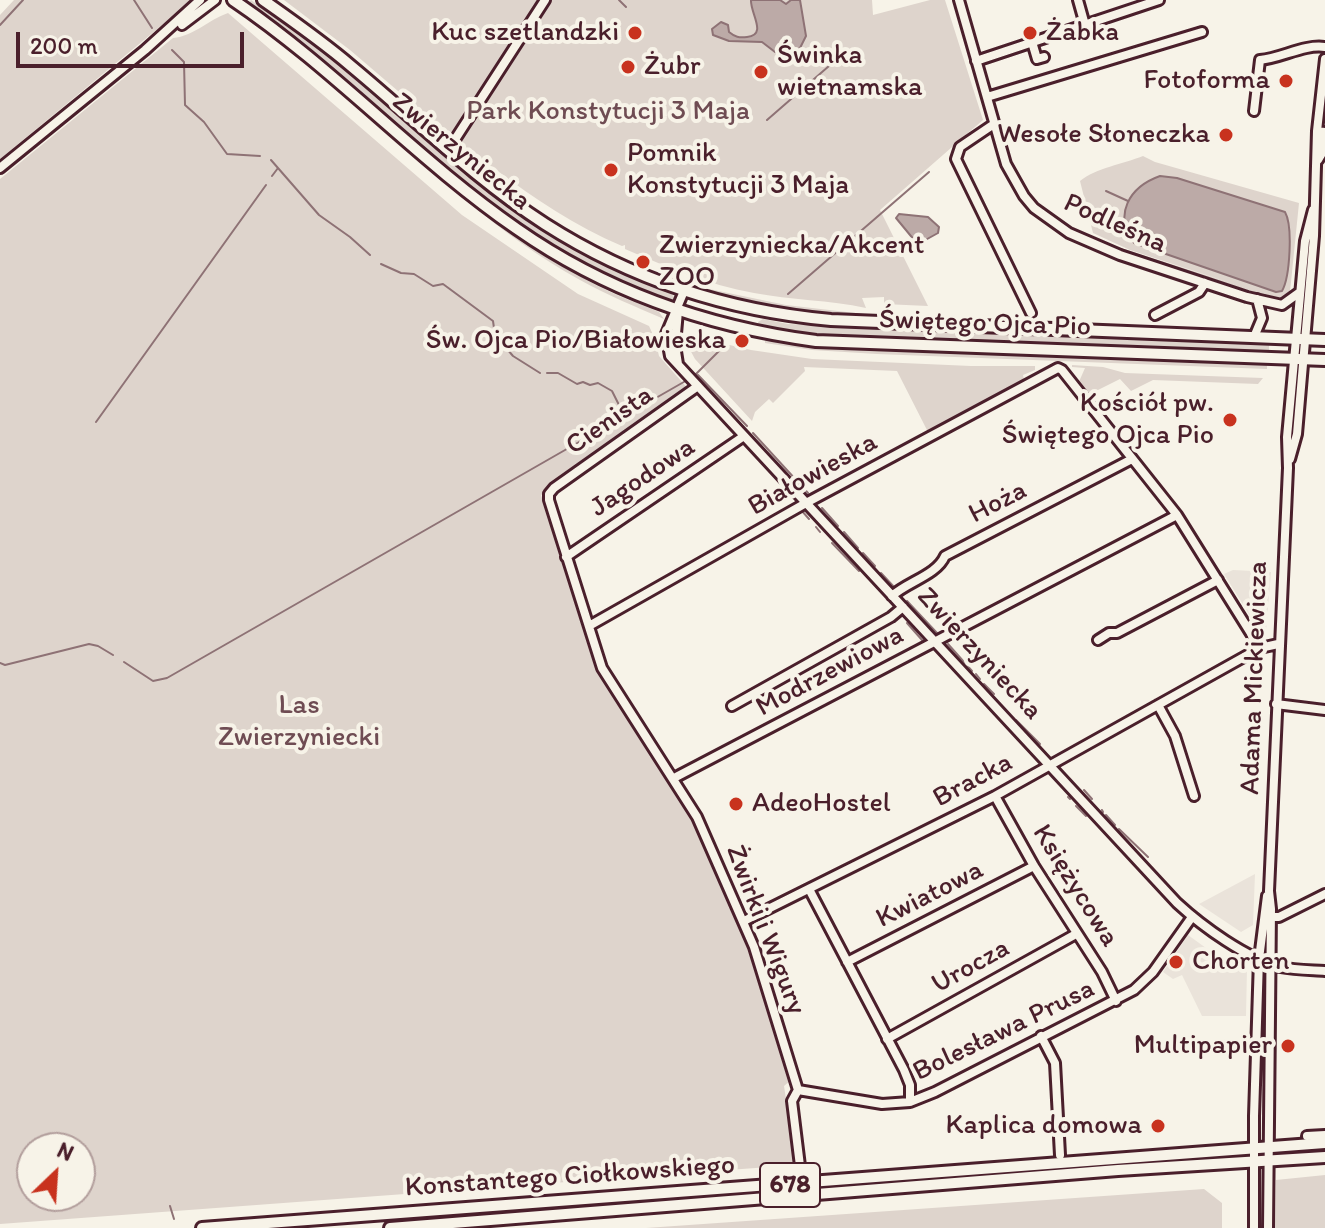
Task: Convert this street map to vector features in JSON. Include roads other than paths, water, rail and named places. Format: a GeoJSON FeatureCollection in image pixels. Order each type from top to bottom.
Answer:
{"type":"FeatureCollection","features":[{"type":"Feature","properties":{"kind":"main road","name":"Zwierzyniecka"},"geometry":{"type":"LineString","coordinates":[[233,0],[304,52],[517,229],[599,278],[678,310]]}},
{"type":"Feature","properties":{"kind":"main road","name":"Zwierzyniecka"},"geometry":{"type":"LineString","coordinates":[[263,0],[350,65],[516,204],[602,257],[684,291]]}},
{"type":"Feature","properties":{"kind":"main road","name":"Świętego Ojca Pio"},"geometry":{"type":"LineString","coordinates":[[684,291],[762,311],[831,320],[1325,340]]}},
{"type":"Feature","properties":{"kind":"main road","name":"Świętego Ojca Pio"},"geometry":{"type":"LineString","coordinates":[[678,310],[756,331],[816,341],[1325,360]]}},
{"type":"Feature","properties":{"kind":"main road"},"geometry":{"type":"LineString","coordinates":[[756,331],[753,320],[762,311]]}},
{"type":"Feature","properties":{"kind":"main road"},"geometry":{"type":"LineString","coordinates":[[1305,1140],[1300,1152],[1307,1158]]}},
{"type":"Feature","properties":{"kind":"main road","name":"Konstantego Ciołkowskiego"},"geometry":{"type":"LineString","coordinates":[[202,1228],[1139,1159],[1305,1140],[1325,1143]]}},
{"type":"Feature","properties":{"kind":"main road"},"geometry":{"type":"LineString","coordinates":[[1219,1150],[1224,1157],[1219,1163]]}},
{"type":"Feature","properties":{"kind":"main road","name":"Konstantego Ciołkowskiego"},"geometry":{"type":"LineString","coordinates":[[390,1228],[1325,1157]]}},
{"type":"Feature","properties":{"kind":"street"},"geometry":{"type":"LineString","coordinates":[[0,168],[145,50],[200,0]]}},
{"type":"Feature","properties":{"kind":"street"},"geometry":{"type":"LineString","coordinates":[[145,50],[215,0]]}},
{"type":"Feature","properties":{"kind":"street"},"geometry":{"type":"LineString","coordinates":[[454,141],[545,0]]}},
{"type":"Feature","properties":{"kind":"street","name":"Podleśna"},"geometry":{"type":"LineString","coordinates":[[959,0],[1006,164],[1024,196],[1049,221],[1120,255],[1257,299],[1282,305],[1300,292]]}},
{"type":"Feature","properties":{"kind":"street"},"geometry":{"type":"LineString","coordinates":[[1078,0],[1085,25]]}},
{"type":"Feature","properties":{"kind":"street"},"geometry":{"type":"LineString","coordinates":[[976,61],[1159,0]]}},
{"type":"Feature","properties":{"kind":"street"},"geometry":{"type":"LineString","coordinates":[[987,97],[1202,32]]}},
{"type":"Feature","properties":{"kind":"street"},"geometry":{"type":"LineString","coordinates":[[1032,42],[1037,59],[1044,57]]}},
{"type":"Feature","properties":{"kind":"street"},"geometry":{"type":"LineString","coordinates":[[1254,111],[1256,59],[1276,59],[1311,46],[1325,47]]}},
{"type":"Feature","properties":{"kind":"street","name":"Adama Mickiewicza"},"geometry":{"type":"LineString","coordinates":[[1254,1228],[1254,1116],[1270,963],[1269,891],[1287,437],[1314,236],[1313,210],[1325,59]]}},
{"type":"Feature","properties":{"kind":"street"},"geometry":{"type":"LineString","coordinates":[[994,124],[960,147],[956,159],[1031,313]]}},
{"type":"Feature","properties":{"kind":"street","name":"Adama Mickiewicza"},"geometry":{"type":"LineString","coordinates":[[1300,339],[1305,241],[1313,210]]}},
{"type":"Feature","properties":{"kind":"street"},"geometry":{"type":"LineString","coordinates":[[1155,315],[1199,292],[1205,283]]}},
{"type":"Feature","properties":{"kind":"street","name":"Zwierzyniecka"},"geometry":{"type":"LineString","coordinates":[[684,291],[678,310],[669,323],[666,342],[670,356],[1192,917],[1259,959],[1283,967],[1325,971]]}},
{"type":"Feature","properties":{"kind":"street"},"geometry":{"type":"LineString","coordinates":[[1254,337],[1262,318],[1257,299]]}},
{"type":"Feature","properties":{"kind":"street","name":"Białowieska"},"geometry":{"type":"LineString","coordinates":[[589,626],[806,503],[1053,369],[1060,368],[1132,459]]}},
{"type":"Feature","properties":{"kind":"street","name":"Cienista"},"geometry":{"type":"LineString","coordinates":[[549,494],[696,385]]}},
{"type":"Feature","properties":{"kind":"street","name":"Jagodowa"},"geometry":{"type":"LineString","coordinates":[[566,557],[744,436]]}},
{"type":"Feature","properties":{"kind":"street"},"geometry":{"type":"LineString","coordinates":[[1132,459],[1177,515],[1260,648]]}},
{"type":"Feature","properties":{"kind":"street","name":"Hoża"},"geometry":{"type":"LineString","coordinates":[[892,596],[942,565],[945,556],[1132,459]]}},
{"type":"Feature","properties":{"kind":"street","name":"Żwirki i Wigury"},"geometry":{"type":"LineString","coordinates":[[549,494],[602,668],[697,817],[744,921],[798,1090],[792,1101],[801,1174]]}},
{"type":"Feature","properties":{"kind":"street","name":"Modrzewiowa"},"geometry":{"type":"LineString","coordinates":[[674,778],[1177,515]]}},
{"type":"Feature","properties":{"kind":"street"},"geometry":{"type":"LineString","coordinates":[[1098,640],[1127,632],[1218,580]]}},
{"type":"Feature","properties":{"kind":"street"},"geometry":{"type":"LineString","coordinates":[[732,706],[891,617],[903,607]]}},
{"type":"Feature","properties":{"kind":"street","name":"Bracka"},"geometry":{"type":"LineString","coordinates":[[744,921],[995,796],[1260,648],[1278,644]]}},
{"type":"Feature","properties":{"kind":"street"},"geometry":{"type":"LineString","coordinates":[[1276,704],[1325,710]]}},
{"type":"Feature","properties":{"kind":"street"},"geometry":{"type":"LineString","coordinates":[[1158,705],[1175,736],[1194,796]]}},
{"type":"Feature","properties":{"kind":"street","name":"Księżycowa"},"geometry":{"type":"LineString","coordinates":[[995,796],[1034,866],[1102,972],[1116,1001]]}},
{"type":"Feature","properties":{"kind":"street","name":"Kwiatowa"},"geometry":{"type":"LineString","coordinates":[[847,962],[1034,866]]}},
{"type":"Feature","properties":{"kind":"street"},"geometry":{"type":"LineString","coordinates":[[809,889],[907,1077],[910,1102]]}},
{"type":"Feature","properties":{"kind":"street","name":"Adama Mickiewicza"},"geometry":{"type":"LineString","coordinates":[[1268,1228],[1268,1116],[1259,959],[1264,908],[1269,891]]}},
{"type":"Feature","properties":{"kind":"street"},"geometry":{"type":"LineString","coordinates":[[1271,917],[1279,917],[1325,894]]}},
{"type":"Feature","properties":{"kind":"street","name":"Bolesława Prusa"},"geometry":{"type":"LineString","coordinates":[[798,1090],[882,1104],[910,1102],[935,1092],[1134,990],[1153,972],[1192,917]]}},
{"type":"Feature","properties":{"kind":"street","name":"Urocza"},"geometry":{"type":"LineString","coordinates":[[887,1039],[1076,934]]}},
{"type":"Feature","properties":{"kind":"street"},"geometry":{"type":"LineString","coordinates":[[1041,1036],[1055,1063],[1060,1155]]}},
{"type":"Feature","properties":{"kind":"street"},"geometry":{"type":"LineString","coordinates":[[1254,1116],[1263,1120],[1268,1116]]}},
{"type":"Feature","properties":{"kind":"street","name":"Konstantego Ciołkowskiego"},"geometry":{"type":"LineString","coordinates":[[1305,1140],[1325,1135]]}},
{"type":"Feature","properties":{"kind":"street"},"geometry":{"type":"LineString","coordinates":[[1255,1198],[1262,1193],[1268,1197]]}},
{"type":"Feature","properties":{"kind":"waterway"},"geometry":{"type":"LineString","coordinates":[[0,25],[23,0]]}},
{"type":"Feature","properties":{"kind":"waterway"},"geometry":{"type":"LineString","coordinates":[[134,0],[152,28]]}},
{"type":"Feature","properties":{"kind":"waterway"},"geometry":{"type":"LineString","coordinates":[[619,0],[626,7]]}},
{"type":"Feature","properties":{"kind":"waterway"},"geometry":{"type":"LineString","coordinates":[[172,50],[184,62],[185,105],[204,122],[227,154],[260,156]]}},
{"type":"Feature","properties":{"kind":"waterway"},"geometry":{"type":"LineString","coordinates":[[767,120],[837,59]]}},
{"type":"Feature","properties":{"kind":"waterway"},"geometry":{"type":"LineString","coordinates":[[271,160],[319,215],[370,255]]}},
{"type":"Feature","properties":{"kind":"waterway"},"geometry":{"type":"LineString","coordinates":[[272,176],[278,168]]}},
{"type":"Feature","properties":{"kind":"waterway"},"geometry":{"type":"LineString","coordinates":[[788,294],[929,172]]}},
{"type":"Feature","properties":{"kind":"waterway"},"geometry":{"type":"LineString","coordinates":[[96,422],[266,185]]}},
{"type":"Feature","properties":{"kind":"waterway"},"geometry":{"type":"LineString","coordinates":[[1106,191],[1128,201]]}},
{"type":"Feature","properties":{"kind":"waterway"},"geometry":{"type":"LineString","coordinates":[[381,264],[401,273],[414,274],[433,286],[443,284],[493,321],[494,328]]}},
{"type":"Feature","properties":{"kind":"waterway"},"geometry":{"type":"LineString","coordinates":[[496,336],[513,356],[540,373]]}},
{"type":"Feature","properties":{"kind":"waterway"},"geometry":{"type":"LineString","coordinates":[[694,376],[722,348]]}},
{"type":"Feature","properties":{"kind":"waterway"},"geometry":{"type":"LineString","coordinates":[[547,373],[558,373],[577,384],[598,383],[612,391],[619,405],[637,404],[640,407]]}},
{"type":"Feature","properties":{"kind":"waterway"},"geometry":{"type":"LineString","coordinates":[[698,375],[747,426]]}},
{"type":"Feature","properties":{"kind":"waterway"},"geometry":{"type":"LineString","coordinates":[[124,662],[153,681],[167,678],[689,379]]}},
{"type":"Feature","properties":{"kind":"waterway"},"geometry":{"type":"LineString","coordinates":[[753,433],[808,493]]}},
{"type":"Feature","properties":{"kind":"waterway"},"geometry":{"type":"LineString","coordinates":[[822,508],[838,526]]}},
{"type":"Feature","properties":{"kind":"waterway"},"geometry":{"type":"LineString","coordinates":[[802,511],[809,519]]}},
{"type":"Feature","properties":{"kind":"waterway"},"geometry":{"type":"LineString","coordinates":[[816,527],[820,532]]}},
{"type":"Feature","properties":{"kind":"waterway"},"geometry":{"type":"LineString","coordinates":[[844,532],[858,548]]}},
{"type":"Feature","properties":{"kind":"waterway"},"geometry":{"type":"LineString","coordinates":[[832,543],[859,571]]}},
{"type":"Feature","properties":{"kind":"waterway"},"geometry":{"type":"LineString","coordinates":[[863,553],[875,566]]}},
{"type":"Feature","properties":{"kind":"waterway"},"geometry":{"type":"LineString","coordinates":[[881,573],[895,588]]}},
{"type":"Feature","properties":{"kind":"waterway"},"geometry":{"type":"LineString","coordinates":[[907,601],[937,633]]}},
{"type":"Feature","properties":{"kind":"waterway"},"geometry":{"type":"LineString","coordinates":[[907,623],[922,640]]}},
{"type":"Feature","properties":{"kind":"waterway"},"geometry":{"type":"LineString","coordinates":[[0,663],[5,665],[89,644],[113,655]]}},
{"type":"Feature","properties":{"kind":"waterway"},"geometry":{"type":"LineString","coordinates":[[948,644],[972,671]]}},
{"type":"Feature","properties":{"kind":"waterway"},"geometry":{"type":"LineString","coordinates":[[976,674],[980,679]]}},
{"type":"Feature","properties":{"kind":"waterway"},"geometry":{"type":"LineString","coordinates":[[984,684],[994,694]]}},
{"type":"Feature","properties":{"kind":"waterway"},"geometry":{"type":"LineString","coordinates":[[1016,720],[1040,744]]}},
{"type":"Feature","properties":{"kind":"waterway"},"geometry":{"type":"LineString","coordinates":[[1084,790],[1092,799]]}},
{"type":"Feature","properties":{"kind":"waterway"},"geometry":{"type":"LineString","coordinates":[[1076,806],[1086,816]]}},
{"type":"Feature","properties":{"kind":"waterway"},"geometry":{"type":"LineString","coordinates":[[1106,815],[1115,825]]}},
{"type":"Feature","properties":{"kind":"waterway"},"geometry":{"type":"LineString","coordinates":[[1119,829],[1148,857]]}},
{"type":"Feature","properties":{"kind":"waterway"},"geometry":{"type":"LineString","coordinates":[[170,1206],[174,1219]]}},
{"type":"Feature","properties":{"kind":"place","name":"Kuc szetlandzki"},"geometry":{"type":"Point","coordinates":[635,33]}},
{"type":"Feature","properties":{"kind":"place","name":"Żabka"},"geometry":{"type":"Point","coordinates":[1030,33]}},
{"type":"Feature","properties":{"kind":"place","name":"Żubr"},"geometry":{"type":"Point","coordinates":[628,67]}},
{"type":"Feature","properties":{"kind":"place","name":"Świnka wietnamska"},"geometry":{"type":"Point","coordinates":[761,72]}},
{"type":"Feature","properties":{"kind":"place","name":"Fotoforma"},"geometry":{"type":"Point","coordinates":[1286,81]}},
{"type":"Feature","properties":{"kind":"place","name":"Wesołe Słoneczka"},"geometry":{"type":"Point","coordinates":[1226,135]}},
{"type":"Feature","properties":{"kind":"place","name":"Pomnik Konstytucji 3 Maja"},"geometry":{"type":"Point","coordinates":[611,170]}},
{"type":"Feature","properties":{"kind":"place","name":"Zwierzyniecka/Akcent ZOO"},"geometry":{"type":"Point","coordinates":[643,262]}},
{"type":"Feature","properties":{"kind":"place","name":"Św. Ojca Pio/Białowieska"},"geometry":{"type":"Point","coordinates":[742,341]}},
{"type":"Feature","properties":{"kind":"place","name":"Kościół pw. Świętego Ojca Pio"},"geometry":{"type":"Point","coordinates":[1230,420]}},
{"type":"Feature","properties":{"kind":"place","name":"AdeoHostel"},"geometry":{"type":"Point","coordinates":[736,804]}},
{"type":"Feature","properties":{"kind":"place","name":"Chorten"},"geometry":{"type":"Point","coordinates":[1176,962]}},
{"type":"Feature","properties":{"kind":"place","name":"Multipapier"},"geometry":{"type":"Point","coordinates":[1288,1046]}},
{"type":"Feature","properties":{"kind":"place","name":"Kaplica domowa"},"geometry":{"type":"Point","coordinates":[1158,1126]}},
{"type":"Feature","properties":{"kind":"park label","name":"Park Konstytucji 3 Maja"},"geometry":{"type":"Point","coordinates":[608,112]}},
{"type":"Feature","properties":{"kind":"park label","name":"Las Zwierzyniecki"},"geometry":{"type":"Point","coordinates":[299,722]}}]}
